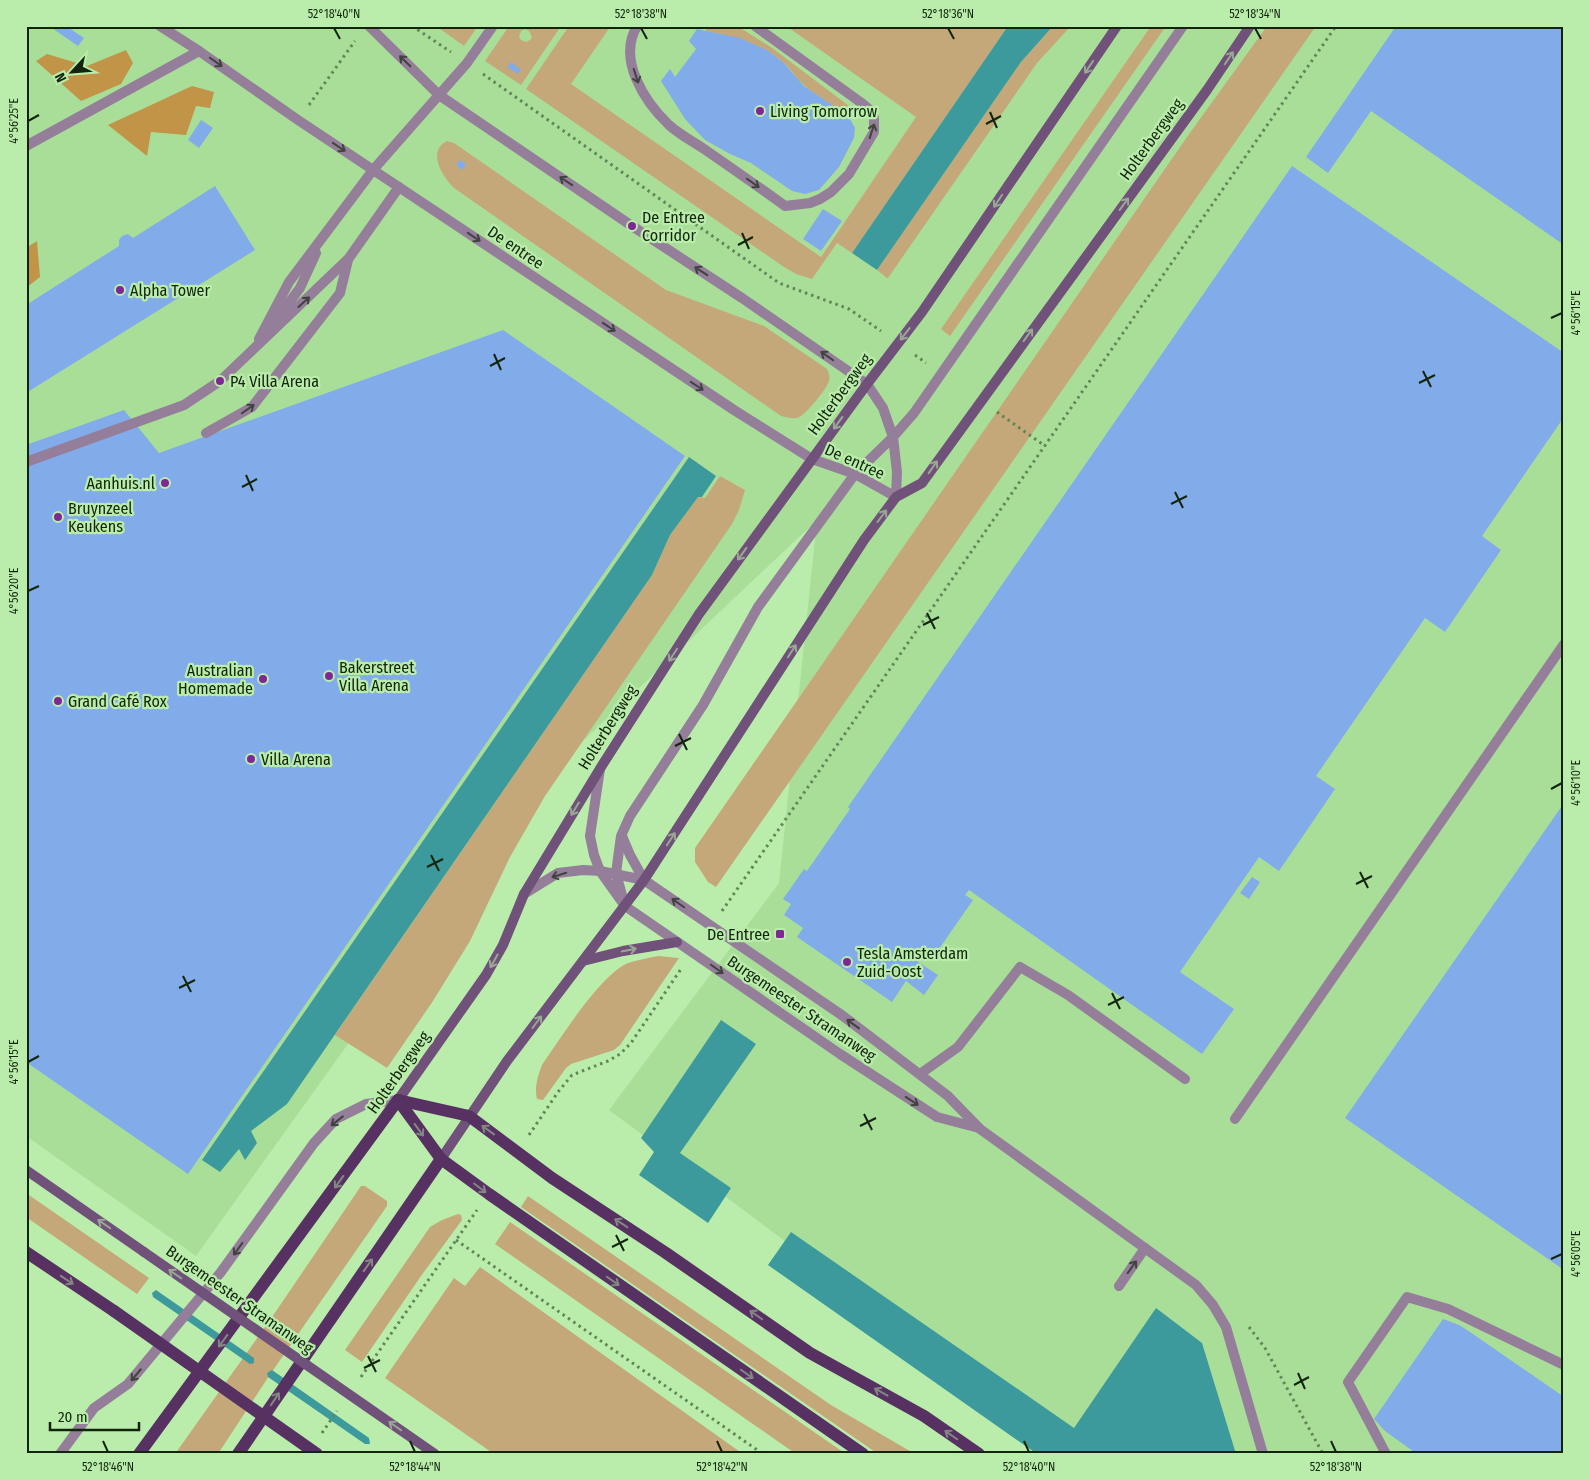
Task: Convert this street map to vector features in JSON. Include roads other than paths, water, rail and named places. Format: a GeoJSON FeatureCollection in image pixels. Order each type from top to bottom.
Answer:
{"type":"FeatureCollection","features":[{"type":"Feature","properties":{"kind":"main road","name":"Holterbergweg"},"geometry":{"type":"LineString","coordinates":[[139,1454],[398,1100],[486,975],[502,945],[524,894],[601,767],[699,614],[928,303],[1117,26]]}},
{"type":"Feature","properties":{"kind":"main road","name":"Holterbergweg"},"geometry":{"type":"LineString","coordinates":[[238,1454],[507,1061],[644,880],[864,540],[896,497],[922,482],[1207,90],[1250,26]]}},
{"type":"Feature","properties":{"kind":"main road"},"geometry":{"type":"LineString","coordinates":[[583,961],[676,942]]}},
{"type":"Feature","properties":{"kind":"main road"},"geometry":{"type":"LineString","coordinates":[[398,1100],[469,1116],[552,1178],[666,1253],[810,1352],[924,1416],[979,1454]]}},
{"type":"Feature","properties":{"kind":"main road"},"geometry":{"type":"LineString","coordinates":[[398,1100],[441,1160],[862,1454]]}},
{"type":"Feature","properties":{"kind":"main road","name":"Burgemeester Stramanweg"},"geometry":{"type":"LineString","coordinates":[[26,1170],[435,1454]]}},
{"type":"Feature","properties":{"kind":"main road"},"geometry":{"type":"LineString","coordinates":[[26,1252],[317,1454]]}},
{"type":"Feature","properties":{"kind":"street","name":"De entree"},"geometry":{"type":"LineString","coordinates":[[160,26],[734,410],[812,459],[854,474],[896,497],[897,472],[893,437],[883,408],[867,384],[439,95],[369,26]]}},
{"type":"Feature","properties":{"kind":"street"},"geometry":{"type":"LineString","coordinates":[[255,346],[300,288],[324,237],[373,170],[467,63],[493,26]]}},
{"type":"Feature","properties":{"kind":"street"},"geometry":{"type":"LineString","coordinates":[[635,27],[631,44],[636,78],[644,96],[670,126],[786,206],[810,203],[831,192],[849,174],[874,132],[874,118],[864,104],[755,26]]}},
{"type":"Feature","properties":{"kind":"street"},"geometry":{"type":"LineString","coordinates":[[625,906],[616,873],[621,836],[630,816],[703,705],[758,607],[854,474],[893,437],[914,413],[1182,26]]}},
{"type":"Feature","properties":{"kind":"street"},"geometry":{"type":"LineString","coordinates":[[26,146],[199,51]]}},
{"type":"Feature","properties":{"kind":"street"},"geometry":{"type":"LineString","coordinates":[[26,462],[184,405],[220,381],[349,258],[399,187]]}},
{"type":"Feature","properties":{"kind":"street"},"geometry":{"type":"LineString","coordinates":[[206,433],[252,406],[340,293],[349,258]]}},
{"type":"Feature","properties":{"kind":"street"},"geometry":{"type":"LineString","coordinates":[[1235,1119],[1564,644]]}},
{"type":"Feature","properties":{"kind":"street","name":"Burgemeester Stramanweg"},"geometry":{"type":"LineString","coordinates":[[601,767],[590,836],[594,855],[600,870],[625,906],[840,1054],[937,1117],[980,1128]]}},
{"type":"Feature","properties":{"kind":"street"},"geometry":{"type":"LineString","coordinates":[[621,836],[644,880]]}},
{"type":"Feature","properties":{"kind":"street","name":"Burgemeester Stramanweg"},"geometry":{"type":"LineString","coordinates":[[524,894],[558,873],[583,870],[600,870],[644,880],[843,1016],[920,1074],[948,1096],[980,1128],[1196,1285],[1213,1305],[1226,1327],[1263,1454]]}},
{"type":"Feature","properties":{"kind":"street"},"geometry":{"type":"LineString","coordinates":[[920,1074],[958,1047],[1020,967],[1068,995],[1185,1079]]}},
{"type":"Feature","properties":{"kind":"street"},"geometry":{"type":"LineString","coordinates":[[60,1454],[94,1408],[128,1384],[215,1280],[314,1143],[336,1119],[366,1104],[398,1100]]}},
{"type":"Feature","properties":{"kind":"street"},"geometry":{"type":"LineString","coordinates":[[1119,1286],[1145,1248]]}},
{"type":"Feature","properties":{"kind":"street"},"geometry":{"type":"LineString","coordinates":[[1386,1454],[1348,1382],[1407,1297],[1448,1309],[1564,1366]]}},
{"type":"Feature","properties":{"kind":"water"},"geometry":{"type":"Polygon","coordinates":[[[1008,26],[1053,26],[1021,62],[877,270],[852,253],[1008,26]]]}},
{"type":"Feature","properties":{"kind":"water"},"geometry":{"type":"Polygon","coordinates":[[[689,457],[716,476],[702,497],[698,497],[670,535],[652,575],[287,1104],[251,1131],[257,1143],[245,1160],[239,1149],[220,1172],[202,1160],[689,457]]]}},
{"type":"Feature","properties":{"kind":"water"},"geometry":{"type":"Polygon","coordinates":[[[721,1020],[756,1044],[680,1153],[731,1188],[708,1223],[639,1175],[654,1152],[641,1138],[721,1020]]]}},
{"type":"Feature","properties":{"kind":"water"},"geometry":{"type":"Polygon","coordinates":[[[791,1232],[1074,1428],[1156,1308],[1202,1343],[1236,1454],[1037,1454],[768,1265],[791,1232]]]}},
{"type":"Feature","properties":{"kind":"water"},"geometry":{"type":"Polygon","coordinates":[[[156,1290],[254,1358],[254,1363],[250,1364],[153,1297],[152,1293],[156,1290]]]}},
{"type":"Feature","properties":{"kind":"water"},"geometry":{"type":"Polygon","coordinates":[[[272,1370],[369,1438],[370,1444],[365,1444],[268,1377],[267,1373],[272,1370]]]}},
{"type":"Feature","properties":{"kind":"place","name":"Living Tomorrow"},"geometry":{"type":"Point","coordinates":[760,111]}},
{"type":"Feature","properties":{"kind":"place","name":"De Entree Corridor"},"geometry":{"type":"Point","coordinates":[632,226]}},
{"type":"Feature","properties":{"kind":"place","name":"Alpha Tower"},"geometry":{"type":"Point","coordinates":[120,290]}},
{"type":"Feature","properties":{"kind":"place","name":"P4 Villa Arena"},"geometry":{"type":"Point","coordinates":[220,381]}},
{"type":"Feature","properties":{"kind":"place","name":"Aanhuis.nl"},"geometry":{"type":"Point","coordinates":[165,483]}},
{"type":"Feature","properties":{"kind":"place","name":"Bruynzeel Keukens"},"geometry":{"type":"Point","coordinates":[58,517]}},
{"type":"Feature","properties":{"kind":"place","name":"Bakerstreet Villa Arena"},"geometry":{"type":"Point","coordinates":[329,676]}},
{"type":"Feature","properties":{"kind":"place","name":"Australian Homemade"},"geometry":{"type":"Point","coordinates":[263,679]}},
{"type":"Feature","properties":{"kind":"place","name":"Grand Café Rox"},"geometry":{"type":"Point","coordinates":[58,701]}},
{"type":"Feature","properties":{"kind":"place","name":"Villa Arena"},"geometry":{"type":"Point","coordinates":[251,759]}},
{"type":"Feature","properties":{"kind":"place","name":"De Entree"},"geometry":{"type":"Point","coordinates":[780,934]}},
{"type":"Feature","properties":{"kind":"place","name":"Tesla Amsterdam Zuid-Oost"},"geometry":{"type":"Point","coordinates":[847,962]}}]}
